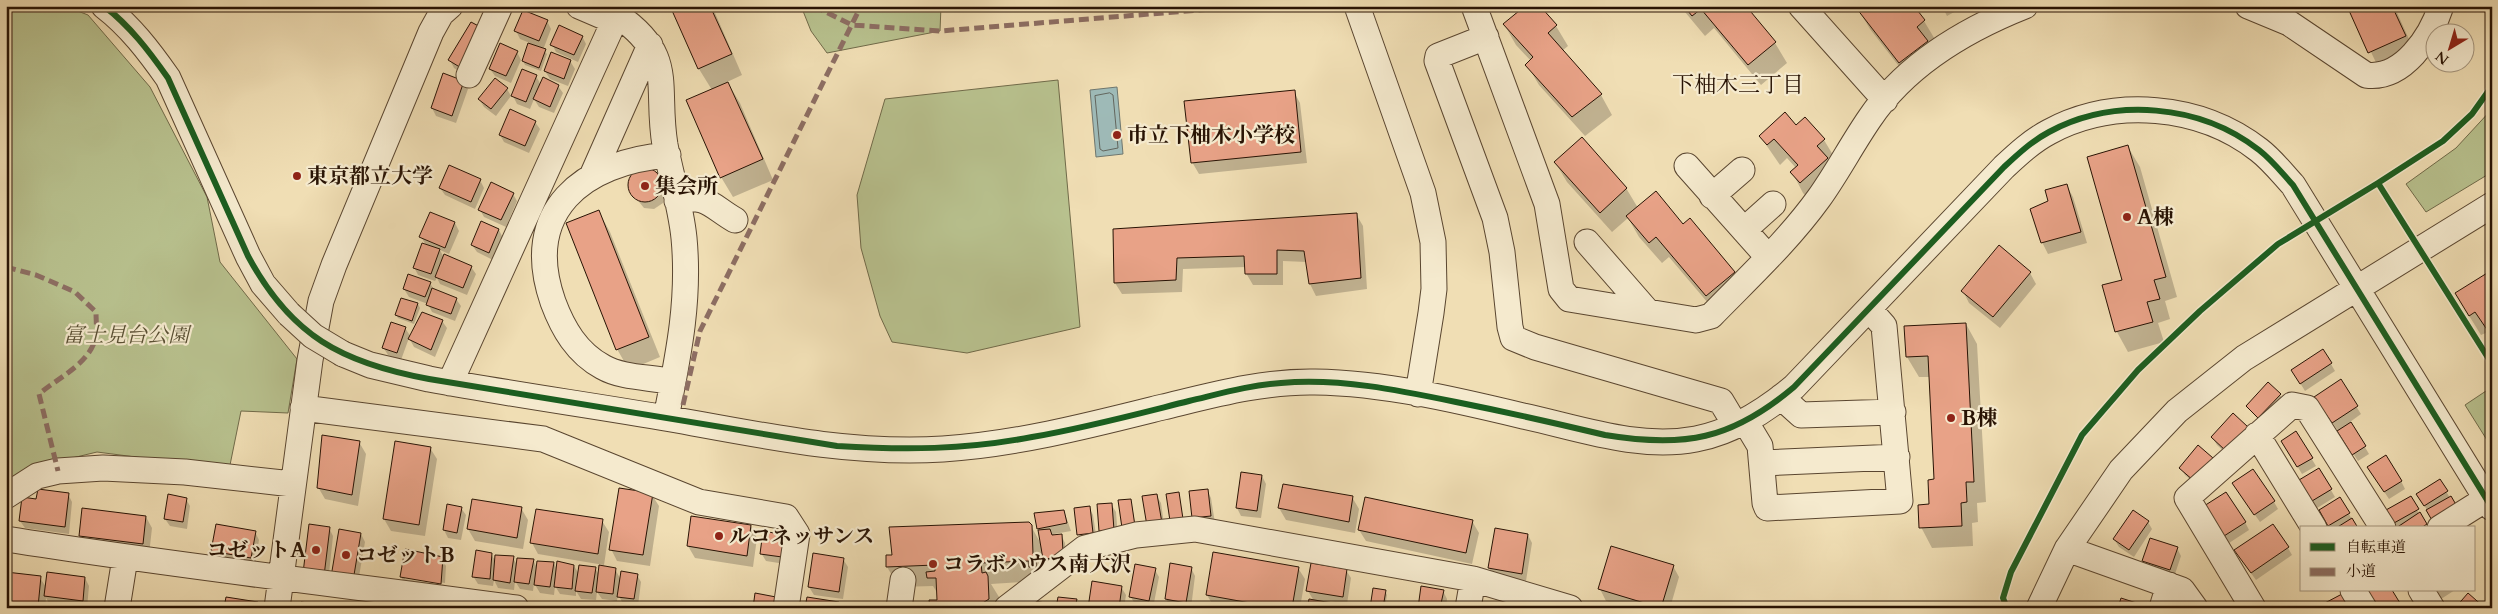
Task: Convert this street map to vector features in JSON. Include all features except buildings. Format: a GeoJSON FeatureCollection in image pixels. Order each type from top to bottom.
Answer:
{"type":"FeatureCollection","features":[{"type":"Feature","properties":{"kind":"street"},"geometry":{"type":"LineString","coordinates":[[104,6],[131,30],[150,51],[168,78],[248,256],[263,284],[289,314],[313,336],[343,354],[396,373],[837,446],[940,450],[1033,437],[1240,389],[1280,383],[1352,383],[1418,394],[1605,436],[1665,442],[1693,440],[1717,434],[1740,423],[1782,398],[2018,153],[2058,127],[2111,111],[2152,110],[2190,116],[2225,129],[2259,150],[2277,167],[2302,197],[2489,504],[2444,526]]}},
{"type":"Feature","properties":{"kind":"street"},"geometry":{"type":"LineString","coordinates":[[277,608],[292,484],[321,301],[334,265],[431,32],[441,14],[450,6]]}},
{"type":"Feature","properties":{"kind":"street"},"geometry":{"type":"LineString","coordinates":[[469,76],[500,6]]}},
{"type":"Feature","properties":{"kind":"street"},"geometry":{"type":"LineString","coordinates":[[579,6],[617,14],[643,35],[650,45],[662,76],[663,126],[684,237],[686,299],[666,418]]}},
{"type":"Feature","properties":{"kind":"street"},"geometry":{"type":"LineString","coordinates":[[1357,6],[1423,194],[1433,242],[1432,305],[1418,394]]}},
{"type":"Feature","properties":{"kind":"street"},"geometry":{"type":"LineString","coordinates":[[1474,6],[1548,204],[1561,289],[1569,299],[1696,320],[1711,316],[1794,230],[1820,197],[1871,116],[1900,83],[1935,54],[1990,20],[2025,6]]}},
{"type":"Feature","properties":{"kind":"street"},"geometry":{"type":"LineString","coordinates":[[1801,6],[1885,100]]}},
{"type":"Feature","properties":{"kind":"street"},"geometry":{"type":"LineString","coordinates":[[2248,6],[2290,23],[2366,75],[2378,77],[2399,66],[2420,47],[2431,32],[2438,9]]}},
{"type":"Feature","properties":{"kind":"street"},"geometry":{"type":"LineString","coordinates":[[450,383],[617,14]]}},
{"type":"Feature","properties":{"kind":"street"},"geometry":{"type":"LineString","coordinates":[[1486,37],[1438,56],[1437,61],[1495,218],[1502,252],[1510,327],[1513,338],[1535,347],[1721,401],[1760,446],[1767,508],[1900,501],[1898,457],[1884,326],[1869,309]]}},
{"type":"Feature","properties":{"kind":"street"},"geometry":{"type":"LineString","coordinates":[[592,176],[650,45]]}},
{"type":"Feature","properties":{"kind":"street"},"geometry":{"type":"LineString","coordinates":[[668,155],[621,163],[592,176],[575,189],[561,205],[547,232],[543,264],[545,280],[555,308],[578,349],[604,368],[673,382]]}},
{"type":"Feature","properties":{"kind":"street"},"geometry":{"type":"LineString","coordinates":[[1687,166],[1768,257]]}},
{"type":"Feature","properties":{"kind":"street"},"geometry":{"type":"LineString","coordinates":[[1712,196],[1742,170]]}},
{"type":"Feature","properties":{"kind":"street"},"geometry":{"type":"LineString","coordinates":[[677,201],[692,197],[701,199],[736,220]]}},
{"type":"Feature","properties":{"kind":"street"},"geometry":{"type":"LineString","coordinates":[[1744,230],[1773,204]]}},
{"type":"Feature","properties":{"kind":"street"},"geometry":{"type":"LineString","coordinates":[[2039,608],[2066,549],[2121,470],[2177,411],[2244,358],[2492,205]]}},
{"type":"Feature","properties":{"kind":"street"},"geometry":{"type":"LineString","coordinates":[[1587,242],[1648,312]]}},
{"type":"Feature","properties":{"kind":"street"},"geometry":{"type":"LineString","coordinates":[[1782,398],[1801,415],[1893,412]]}},
{"type":"Feature","properties":{"kind":"street"},"geometry":{"type":"LineString","coordinates":[[2253,608],[2186,498],[2292,405],[2307,408],[2382,526]]}},
{"type":"Feature","properties":{"kind":"street"},"geometry":{"type":"LineString","coordinates":[[303,408],[543,439],[699,502],[786,517],[797,534],[786,608]]}},
{"type":"Feature","properties":{"kind":"street"},"geometry":{"type":"LineString","coordinates":[[2257,435],[2313,526]]}},
{"type":"Feature","properties":{"kind":"street"},"geometry":{"type":"LineString","coordinates":[[1763,463],[1898,457]]}},
{"type":"Feature","properties":{"kind":"street"},"geometry":{"type":"LineString","coordinates":[[6,496],[37,476],[103,468],[185,472],[292,484]]}},
{"type":"Feature","properties":{"kind":"street"},"geometry":{"type":"LineString","coordinates":[[1007,608],[1084,548],[1136,535],[1195,529],[1473,579],[1570,608]]}},
{"type":"Feature","properties":{"kind":"street"},"geometry":{"type":"LineString","coordinates":[[6,539],[125,558],[281,576],[516,608]]}},
{"type":"Feature","properties":{"kind":"street"},"geometry":{"type":"LineString","coordinates":[[2066,549],[2165,596],[2186,592],[2195,608]]}},
{"type":"Feature","properties":{"kind":"street"},"geometry":{"type":"LineString","coordinates":[[117,608],[125,558]]}},
{"type":"Feature","properties":{"kind":"street"},"geometry":{"type":"LineString","coordinates":[[1468,608],[1473,579]]}},
{"type":"Feature","properties":{"kind":"street"},"geometry":{"type":"LineString","coordinates":[[899,608],[903,580]]}},
{"type":"Feature","properties":{"kind":"street"},"geometry":{"type":"LineString","coordinates":[[2354,592],[2364,608]]}},
{"type":"Feature","properties":{"kind":"street"},"geometry":{"type":"LineString","coordinates":[[2422,592],[2432,608]]}},
{"type":"Feature","properties":{"kind":"green space","name":"富士見台公園"},"geometry":{"type":"Polygon","coordinates":[[[6,6],[65,6],[88,15],[150,87],[207,197],[220,262],[297,359],[288,413],[241,411],[230,465],[174,462],[97,452],[35,467],[6,487],[6,6]]]}},
{"type":"Feature","properties":{"kind":"green space"},"geometry":{"type":"Polygon","coordinates":[[[801,6],[941,6],[940,31],[827,53],[811,31],[801,6]]]}},
{"type":"Feature","properties":{"kind":"green space"},"geometry":{"type":"Polygon","coordinates":[[[1058,80],[1080,327],[967,353],[892,342],[880,316],[861,248],[857,195],[885,99],[1058,80]]]}},
{"type":"Feature","properties":{"kind":"green space"},"geometry":{"type":"Polygon","coordinates":[[[2492,109],[2492,172],[2426,212],[2406,184],[2456,148],[2492,109]]]}},
{"type":"Feature","properties":{"kind":"green space"},"geometry":{"type":"Polygon","coordinates":[[[2492,387],[2492,448],[2465,405],[2492,387]]]}},
{"type":"Feature","properties":{"kind":"water"},"geometry":{"type":"Polygon","coordinates":[[[1117,87],[1123,154],[1096,157],[1090,90],[1117,87]]]}},
{"type":"Feature","properties":{"kind":"marked path"},"geometry":{"type":"LineString","coordinates":[[814,6],[852,25],[940,31],[1249,6]]}},
{"type":"Feature","properties":{"kind":"marked path"},"geometry":{"type":"LineString","coordinates":[[683,405],[700,331],[861,6]]}},
{"type":"Feature","properties":{"kind":"marked path"},"geometry":{"type":"LineString","coordinates":[[6,267],[36,275],[75,292],[96,312],[96,336],[88,354],[73,369],[39,394],[58,471]]}},
{"type":"Feature","properties":{"kind":"cycle path"},"geometry":{"type":"LineString","coordinates":[[104,6],[139,39],[168,78],[248,256],[265,284],[282,307],[301,326],[322,342],[370,364],[429,379],[837,446],[935,448],[1007,441],[1091,425],[1246,388],[1269,384],[1303,382],[1325,382],[1391,389],[1605,435],[1633,439],[1683,440],[1706,436],[1749,419],[1794,387],[2004,167],[2037,139],[2074,121],[2101,114],[2128,110],[2184,115],[2210,123],[2236,135],[2264,154],[2293,185],[2492,508]]}},
{"type":"Feature","properties":{"kind":"cycle path"},"geometry":{"type":"LineString","coordinates":[[2378,183],[2443,141],[2472,114],[2492,86]]}},
{"type":"Feature","properties":{"kind":"cycle path"},"geometry":{"type":"LineString","coordinates":[[2007,608],[2003,598],[2011,572],[2082,435],[2138,370],[2200,311],[2278,244],[2378,183],[2492,364]]}},
{"type":"Feature","properties":{"kind":"place","name":"市立下柚木小学校"},"geometry":{"type":"Point","coordinates":[1117,135]}},
{"type":"Feature","properties":{"kind":"place","name":"東京都立大学"},"geometry":{"type":"Point","coordinates":[297,176]}},
{"type":"Feature","properties":{"kind":"place","name":"集会所"},"geometry":{"type":"Point","coordinates":[645,186]}},
{"type":"Feature","properties":{"kind":"place","name":"A棟"},"geometry":{"type":"Point","coordinates":[2127,217]}},
{"type":"Feature","properties":{"kind":"place","name":"B棟"},"geometry":{"type":"Point","coordinates":[1951,418]}},
{"type":"Feature","properties":{"kind":"place","name":"ルコネッサンス"},"geometry":{"type":"Point","coordinates":[719,536]}},
{"type":"Feature","properties":{"kind":"place","name":"コゼットA"},"geometry":{"type":"Point","coordinates":[316,550]}},
{"type":"Feature","properties":{"kind":"place","name":"コゼットB"},"geometry":{"type":"Point","coordinates":[346,555]}},
{"type":"Feature","properties":{"kind":"place","name":"コラボハウス南大沢"},"geometry":{"type":"Point","coordinates":[933,564]}},
{"type":"Feature","properties":{"kind":"district","name":"下柚木三丁目"},"geometry":{"type":"Point","coordinates":[1738,84]}}]}
